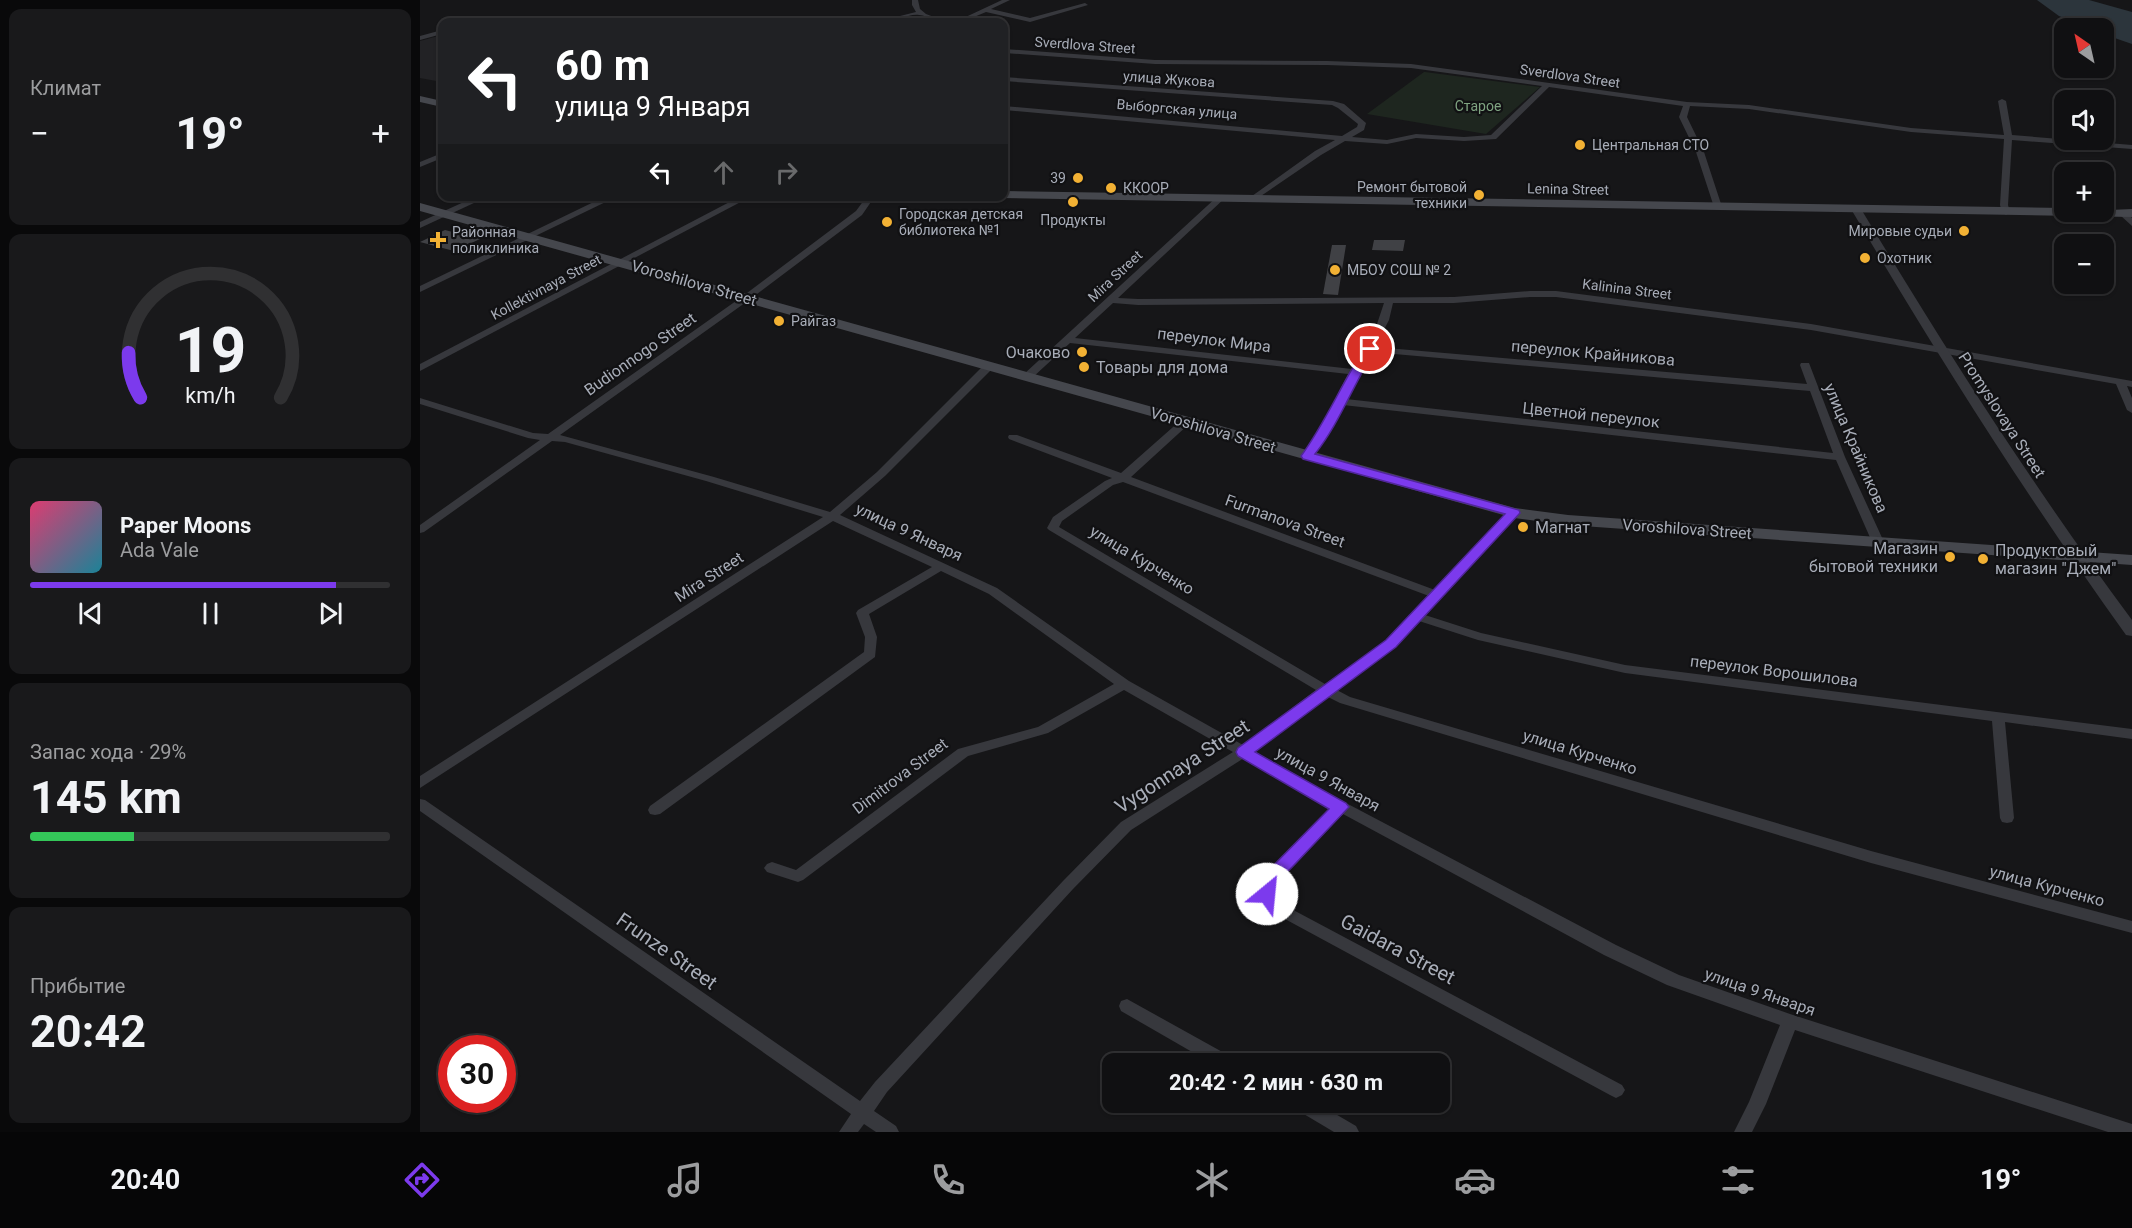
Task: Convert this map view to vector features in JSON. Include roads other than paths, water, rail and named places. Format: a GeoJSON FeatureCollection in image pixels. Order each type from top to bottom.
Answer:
{"type":"FeatureCollection","features":[{"type":"Feature","properties":{"kind":"main road"},"geometry":{"type":"LineString","coordinates":[[423,101],[438,103]]}},
{"type":"Feature","properties":{"kind":"main road","name":"Lenina Street"},"geometry":{"type":"LineString","coordinates":[[1008,195],[2128,213]]}},
{"type":"Feature","properties":{"kind":"main road","name":"Voroshilova Street"},"geometry":{"type":"LineString","coordinates":[[420,207],[1514,513],[1568,520],[2132,560]]}},
{"type":"Feature","properties":{"kind":"street"},"geometry":{"type":"LineString","coordinates":[[915,0],[915,7],[919,13]]}},
{"type":"Feature","properties":{"kind":"street"},"geometry":{"type":"LineString","coordinates":[[967,18],[1007,0]]}},
{"type":"Feature","properties":{"kind":"street"},"geometry":{"type":"LineString","coordinates":[[986,10],[1030,20],[1085,5]]}},
{"type":"Feature","properties":{"kind":"street"},"geometry":{"type":"LineString","coordinates":[[897,18],[919,13],[933,18]]}},
{"type":"Feature","properties":{"kind":"street"},"geometry":{"type":"LineString","coordinates":[[420,38],[438,33]]}},
{"type":"Feature","properties":{"kind":"street","name":"Sverdlova Street"},"geometry":{"type":"LineString","coordinates":[[1008,51],[1155,62],[1411,66],[1687,104],[1749,107],[1911,130],[2132,147]]}},
{"type":"Feature","properties":{"kind":"street","name":"улица Жукова"},"geometry":{"type":"LineString","coordinates":[[1008,79],[1333,103],[1341,106],[1362,123],[1361,128],[1347,137]]}},
{"type":"Feature","properties":{"kind":"street"},"geometry":{"type":"LineString","coordinates":[[1255,198],[1318,153],[1347,137],[1387,142],[1416,136],[1486,139],[1498,134],[1547,85]]}},
{"type":"Feature","properties":{"kind":"street"},"geometry":{"type":"LineString","coordinates":[[2002,101],[2008,137],[2004,205],[2006,212]]}},
{"type":"Feature","properties":{"kind":"street"},"geometry":{"type":"LineString","coordinates":[[1687,104],[1683,117],[1700,152],[1718,207]]}},
{"type":"Feature","properties":{"kind":"street","name":"Выборгская улица"},"geometry":{"type":"LineString","coordinates":[[1008,108],[1347,137]]}},
{"type":"Feature","properties":{"kind":"street"},"geometry":{"type":"LineString","coordinates":[[420,165],[438,157]]}},
{"type":"Feature","properties":{"kind":"street","name":"Mira Street"},"geometry":{"type":"LineString","coordinates":[[1028,376],[1222,197]]}},
{"type":"Feature","properties":{"kind":"street"},"geometry":{"type":"LineString","coordinates":[[420,225],[474,201]]}},
{"type":"Feature","properties":{"kind":"street"},"geometry":{"type":"LineString","coordinates":[[420,289],[603,201]]}},
{"type":"Feature","properties":{"kind":"street","name":"Kollektivnaya Street"},"geometry":{"type":"LineString","coordinates":[[420,368],[739,201]]}},
{"type":"Feature","properties":{"kind":"street","name":"Budionnogo Street"},"geometry":{"type":"LineString","coordinates":[[420,530],[746,298],[860,213],[868,201]]}},
{"type":"Feature","properties":{"kind":"street","name":"Promyslovaya Street"},"geometry":{"type":"LineString","coordinates":[[1856,209],[1940,349],[2075,555],[2132,631]]}},
{"type":"Feature","properties":{"kind":"street"},"geometry":{"type":"LineString","coordinates":[[2128,213],[2132,223]]}},
{"type":"Feature","properties":{"kind":"street","name":"Kalinina Street"},"geometry":{"type":"LineString","coordinates":[[1113,300],[1138,302],[1389,300],[1488,298],[1528,292],[1556,294],[1811,327],[2132,384]]}},
{"type":"Feature","properties":{"kind":"street"},"geometry":{"type":"LineString","coordinates":[[1307,456],[1319,441],[1355,372],[1370,349],[1388,308],[1389,300]]}},
{"type":"Feature","properties":{"kind":"street","name":"переулок Мира"},"geometry":{"type":"LineString","coordinates":[[1070,339],[1355,372]]}},
{"type":"Feature","properties":{"kind":"street","name":"переулок Крайникова"},"geometry":{"type":"LineString","coordinates":[[1370,349],[1813,388]]}},
{"type":"Feature","properties":{"kind":"street","name":"Mira Street"},"geometry":{"type":"LineString","coordinates":[[420,783],[832,516],[881,474],[990,365]]}},
{"type":"Feature","properties":{"kind":"street","name":"улица Крайникова"},"geometry":{"type":"LineString","coordinates":[[1805,365],[1840,457],[1878,542]]}},
{"type":"Feature","properties":{"kind":"street"},"geometry":{"type":"LineString","coordinates":[[2120,382],[2132,410]]}},
{"type":"Feature","properties":{"kind":"street","name":"улица 9 Января"},"geometry":{"type":"LineString","coordinates":[[420,401],[532,436],[566,440],[832,516],[993,591],[1124,684],[1341,807],[1662,975],[1790,1022],[2132,1132]]}},
{"type":"Feature","properties":{"kind":"street","name":"Цветной переулок"},"geometry":{"type":"LineString","coordinates":[[1340,401],[1840,457]]}},
{"type":"Feature","properties":{"kind":"street"},"geometry":{"type":"LineString","coordinates":[[1122,478],[1185,422]]}},
{"type":"Feature","properties":{"kind":"street","name":"Furmanova Street"},"geometry":{"type":"LineString","coordinates":[[1013,437],[1437,595]]}},
{"type":"Feature","properties":{"kind":"street","name":"улица Курченко"},"geometry":{"type":"LineString","coordinates":[[1122,478],[1109,483],[1057,519],[1053,528],[1325,690],[1346,700],[1860,854],[2132,927]]}},
{"type":"Feature","properties":{"kind":"street","name":"Vygonnaya Street"},"geometry":{"type":"LineString","coordinates":[[848,1132],[881,1087],[1068,885],[1126,826],[1244,752],[1325,690],[1391,644],[1514,513]]}},
{"type":"Feature","properties":{"kind":"street"},"geometry":{"type":"LineString","coordinates":[[655,810],[870,654],[871,638],[862,613],[940,567]]}},
{"type":"Feature","properties":{"kind":"street","name":"переулок Ворошилова"},"geometry":{"type":"LineString","coordinates":[[1416,616],[1478,636],[1625,669],[2132,734]]}},
{"type":"Feature","properties":{"kind":"street","name":"Dimitrova Street"},"geometry":{"type":"LineString","coordinates":[[772,868],[798,876],[963,752],[1043,730],[1124,684]]}},
{"type":"Feature","properties":{"kind":"street"},"geometry":{"type":"LineString","coordinates":[[1998,716],[2007,818]]}},
{"type":"Feature","properties":{"kind":"street","name":"Frunze Street"},"geometry":{"type":"LineString","coordinates":[[420,804],[890,1132]]}},
{"type":"Feature","properties":{"kind":"street","name":"Gaidara Street"},"geometry":{"type":"LineString","coordinates":[[1341,807],[1271,878],[1267,894],[1277,908],[1616,1090]]}},
{"type":"Feature","properties":{"kind":"street"},"geometry":{"type":"LineString","coordinates":[[1127,1006],[1210,1053]]}},
{"type":"Feature","properties":{"kind":"street"},"geometry":{"type":"LineString","coordinates":[[1743,1132],[1757,1104],[1790,1022]]}},
{"type":"Feature","properties":{"kind":"street"},"geometry":{"type":"LineString","coordinates":[[1317,1113],[1350,1132]]}},
{"type":"Feature","properties":{"kind":"place","name":"Центральная СТО"},"geometry":{"type":"Point","coordinates":[1580,145]}},
{"type":"Feature","properties":{"kind":"place","name":"39"},"geometry":{"type":"Point","coordinates":[1078,178]}},
{"type":"Feature","properties":{"kind":"place","name":"ККООР"},"geometry":{"type":"Point","coordinates":[1111,188]}},
{"type":"Feature","properties":{"kind":"place","name":"Ремонт бытовой техники"},"geometry":{"type":"Point","coordinates":[1479,195]}},
{"type":"Feature","properties":{"kind":"place","name":"Продукты"},"geometry":{"type":"Point","coordinates":[1073,202]}},
{"type":"Feature","properties":{"kind":"place","name":"Городская детская библиотека №1"},"geometry":{"type":"Point","coordinates":[887,222]}},
{"type":"Feature","properties":{"kind":"place","name":"Мировые судьи"},"geometry":{"type":"Point","coordinates":[1964,231]}},
{"type":"Feature","properties":{"kind":"place","name":"Районная поликлиника"},"geometry":{"type":"Point","coordinates":[438,240]}},
{"type":"Feature","properties":{"kind":"place","name":"Охотник"},"geometry":{"type":"Point","coordinates":[1865,258]}},
{"type":"Feature","properties":{"kind":"place","name":"МБОУ СОШ № 2"},"geometry":{"type":"Point","coordinates":[1335,270]}},
{"type":"Feature","properties":{"kind":"place","name":"Райгаз"},"geometry":{"type":"Point","coordinates":[779,321]}},
{"type":"Feature","properties":{"kind":"place","name":"Очаково"},"geometry":{"type":"Point","coordinates":[1082,352]}},
{"type":"Feature","properties":{"kind":"place","name":"Товары для дома"},"geometry":{"type":"Point","coordinates":[1084,367]}},
{"type":"Feature","properties":{"kind":"place","name":"Магнат"},"geometry":{"type":"Point","coordinates":[1523,527]}},
{"type":"Feature","properties":{"kind":"place","name":"Магазин бытовой техники"},"geometry":{"type":"Point","coordinates":[1950,557]}},
{"type":"Feature","properties":{"kind":"place","name":"Продуктовый магазин \"Джем\""},"geometry":{"type":"Point","coordinates":[1983,559]}},
{"type":"Feature","properties":{"kind":"park label","name":"Старое"},"geometry":{"type":"Point","coordinates":[1478,106]}}]}
